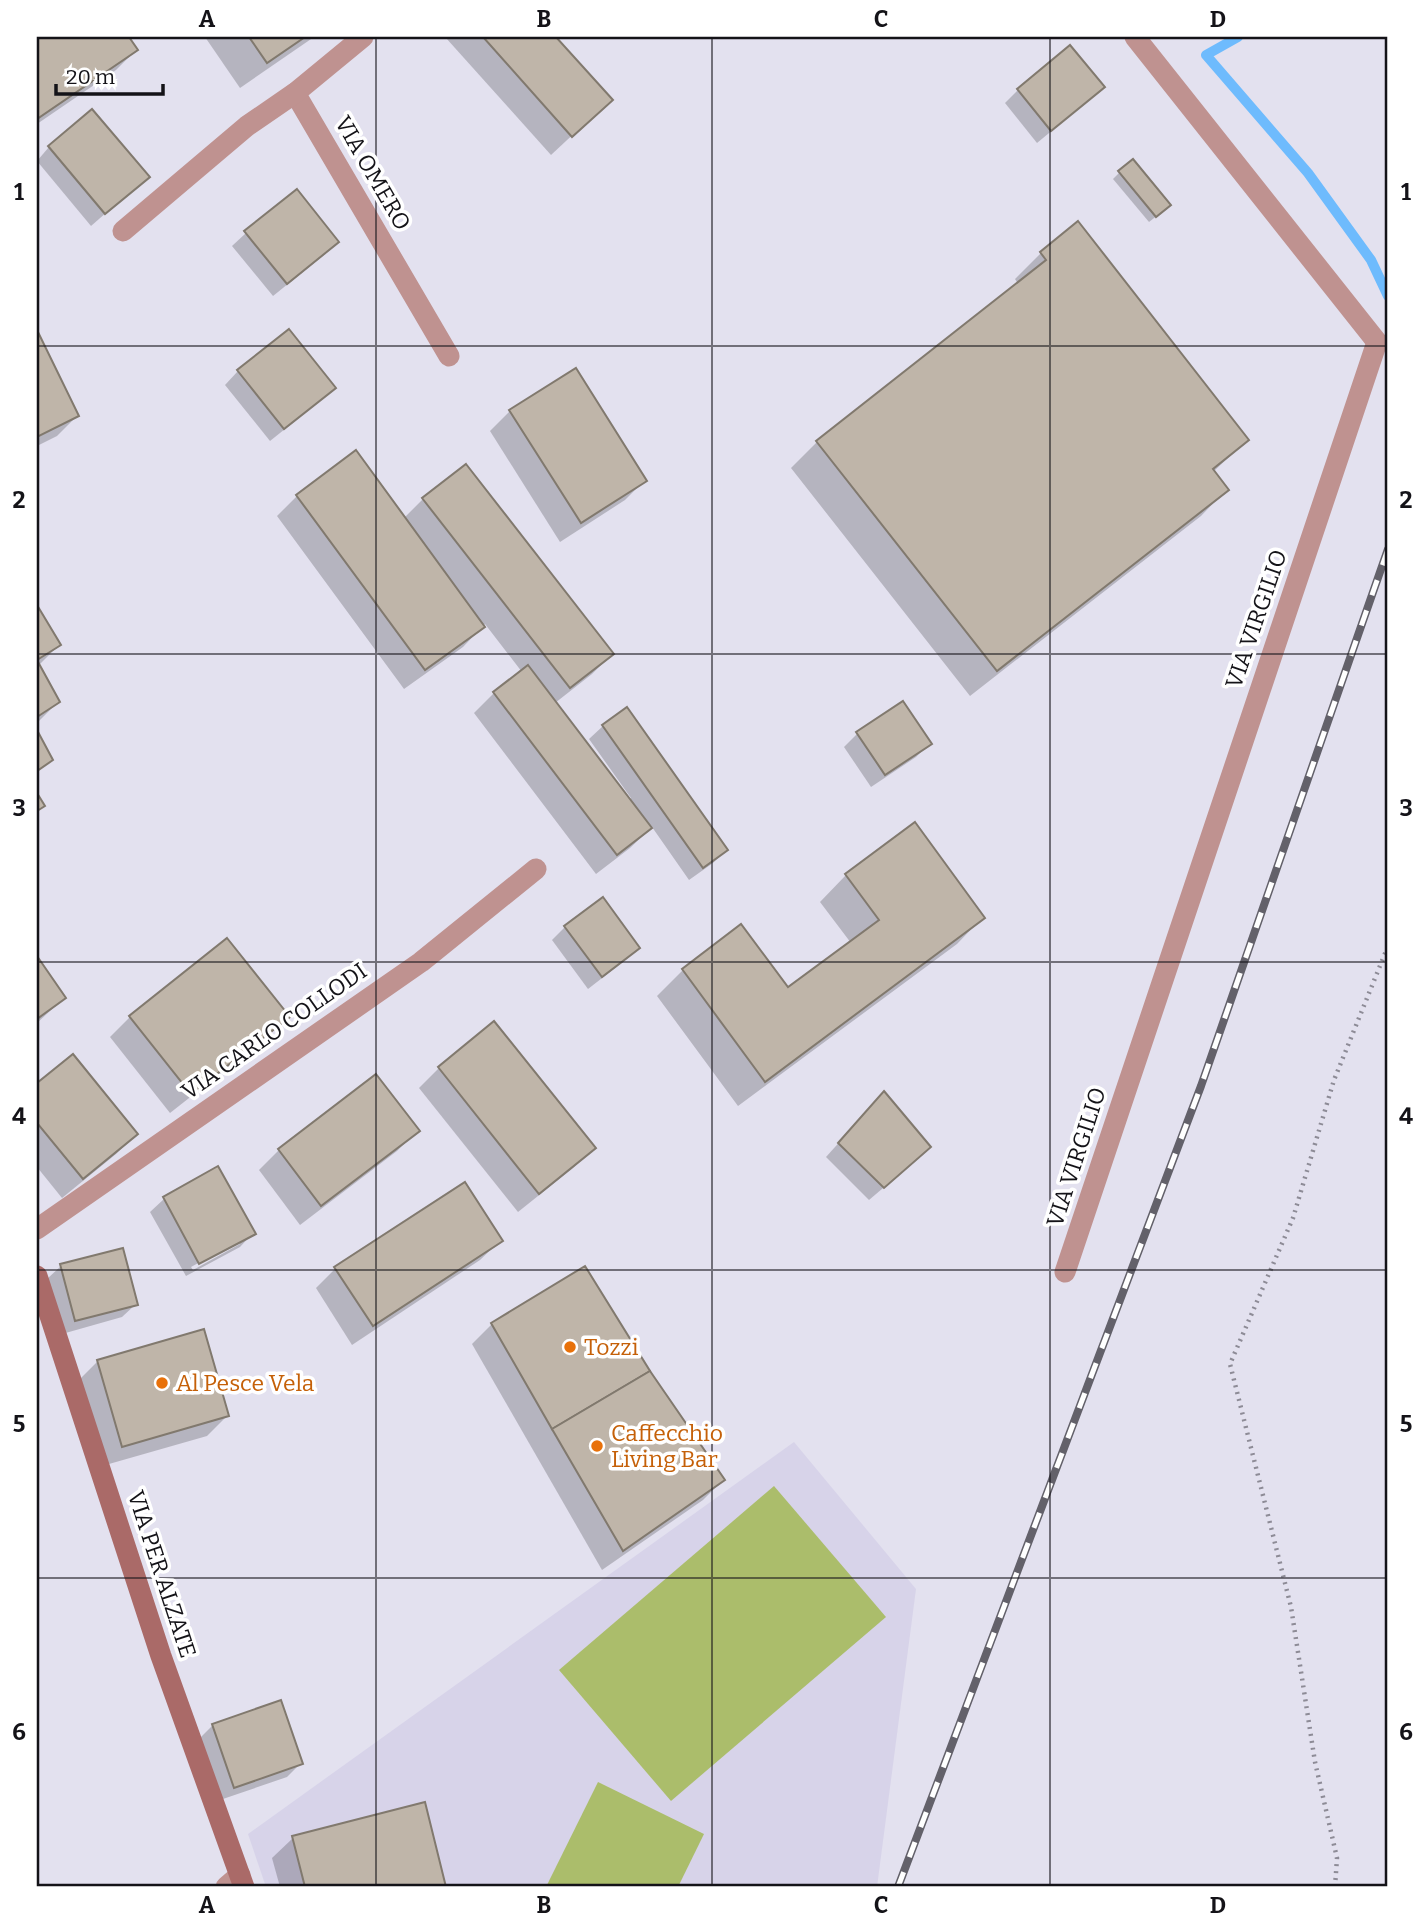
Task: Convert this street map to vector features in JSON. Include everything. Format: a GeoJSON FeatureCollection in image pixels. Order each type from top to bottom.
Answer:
{"type":"FeatureCollection","features":[{"type":"Feature","properties":{"kind":"street"},"geometry":{"type":"LineString","coordinates":[[123,231],[247,126],[295,93],[363,37]]}},
{"type":"Feature","properties":{"kind":"street","name":"VIA VIRGILIO"},"geometry":{"type":"LineString","coordinates":[[1065,1272],[1377,342],[1145,39]]}},
{"type":"Feature","properties":{"kind":"street","name":"VIA OMERO"},"geometry":{"type":"LineString","coordinates":[[295,93],[449,356]]}},
{"type":"Feature","properties":{"kind":"street","name":"VIA CARLO COLLODI"},"geometry":{"type":"LineString","coordinates":[[37,1229],[421,962],[536,869]]}},
{"type":"Feature","properties":{"kind":"street","name":"VIA PER ALZATE"},"geometry":{"type":"LineString","coordinates":[[37,1276],[237,1883]]}},
{"type":"Feature","properties":{"kind":"path"},"geometry":{"type":"LineString","coordinates":[[1335,1887],[1337,1858],[1315,1762],[1291,1607],[1230,1364],[1293,1217],[1334,1080],[1388,946]]}},
{"type":"Feature","properties":{"kind":"shaded area"},"geometry":{"type":"Polygon","coordinates":[[[794,1442],[916,1589],[877,1887],[266,1887],[248,1834],[794,1442]]]}},
{"type":"Feature","properties":{"kind":"green space"},"geometry":{"type":"Polygon","coordinates":[[[774,1486],[886,1617],[671,1801],[559,1670],[774,1486]]]}},
{"type":"Feature","properties":{"kind":"green space"},"geometry":{"type":"Polygon","coordinates":[[[598,1782],[704,1834],[678,1887],[546,1887],[598,1782]]]}},
{"type":"Feature","properties":{"kind":"building"},"geometry":{"type":"Polygon","coordinates":[[[37,37],[129,37],[138,50],[37,119],[37,37]]]}},
{"type":"Feature","properties":{"kind":"building"},"geometry":{"type":"Polygon","coordinates":[[[249,37],[305,37],[267,63],[249,37]]]}},
{"type":"Feature","properties":{"kind":"building"},"geometry":{"type":"Polygon","coordinates":[[[483,37],[556,37],[613,100],[572,137],[483,37]]]}},
{"type":"Feature","properties":{"kind":"building"},"geometry":{"type":"Polygon","coordinates":[[[1070,45],[1105,87],[1051,131],[1017,89],[1070,45]]]}},
{"type":"Feature","properties":{"kind":"building"},"geometry":{"type":"Polygon","coordinates":[[[92,109],[150,177],[105,214],[48,146],[92,109]]]}},
{"type":"Feature","properties":{"kind":"building"},"geometry":{"type":"Polygon","coordinates":[[[1133,159],[1171,205],[1156,217],[1118,171],[1133,159]]]}},
{"type":"Feature","properties":{"kind":"building"},"geometry":{"type":"Polygon","coordinates":[[[297,189],[339,242],[287,284],[244,231],[297,189]]]}},
{"type":"Feature","properties":{"kind":"building"},"geometry":{"type":"Polygon","coordinates":[[[1078,221],[1249,440],[1213,469],[1229,490],[997,671],[816,441],[1046,260],[1040,252],[1078,221]]]}},
{"type":"Feature","properties":{"kind":"building"},"geometry":{"type":"Polygon","coordinates":[[[289,329],[336,388],[284,429],[237,370],[289,329]]]}},
{"type":"Feature","properties":{"kind":"building"},"geometry":{"type":"Polygon","coordinates":[[[37,330],[79,416],[37,437],[37,330]]]}},
{"type":"Feature","properties":{"kind":"building"},"geometry":{"type":"Polygon","coordinates":[[[576,368],[647,481],[581,523],[509,410],[576,368]]]}},
{"type":"Feature","properties":{"kind":"building"},"geometry":{"type":"Polygon","coordinates":[[[356,450],[485,627],[425,670],[296,495],[356,450]]]}},
{"type":"Feature","properties":{"kind":"building"},"geometry":{"type":"Polygon","coordinates":[[[466,464],[614,654],[570,688],[422,498],[466,464]]]}},
{"type":"Feature","properties":{"kind":"building"},"geometry":{"type":"Polygon","coordinates":[[[37,605],[61,645],[37,660],[37,605]]]}},
{"type":"Feature","properties":{"kind":"building"},"geometry":{"type":"Polygon","coordinates":[[[37,660],[60,702],[37,717],[37,660]]]}},
{"type":"Feature","properties":{"kind":"building"},"geometry":{"type":"Polygon","coordinates":[[[528,665],[652,828],[617,855],[493,692],[528,665]]]}},
{"type":"Feature","properties":{"kind":"building"},"geometry":{"type":"Polygon","coordinates":[[[903,701],[932,744],[885,775],[856,732],[903,701]]]}},
{"type":"Feature","properties":{"kind":"building"},"geometry":{"type":"Polygon","coordinates":[[[627,707],[728,850],[703,868],[602,725],[627,707]]]}},
{"type":"Feature","properties":{"kind":"building"},"geometry":{"type":"Polygon","coordinates":[[[37,730],[53,760],[37,771],[37,730]]]}},
{"type":"Feature","properties":{"kind":"building"},"geometry":{"type":"Polygon","coordinates":[[[37,793],[45,806],[37,811],[37,793]]]}},
{"type":"Feature","properties":{"kind":"building"},"geometry":{"type":"Polygon","coordinates":[[[915,822],[985,918],[765,1082],[682,969],[741,924],[788,987],[879,920],[845,874],[915,822]]]}},
{"type":"Feature","properties":{"kind":"building"},"geometry":{"type":"Polygon","coordinates":[[[603,897],[640,948],[602,977],[564,926],[603,897]]]}},
{"type":"Feature","properties":{"kind":"building"},"geometry":{"type":"Polygon","coordinates":[[[227,938],[290,1017],[191,1094],[129,1016],[227,938]]]}},
{"type":"Feature","properties":{"kind":"building"},"geometry":{"type":"Polygon","coordinates":[[[37,956],[66,998],[37,1019],[37,956]]]}},
{"type":"Feature","properties":{"kind":"building"},"geometry":{"type":"Polygon","coordinates":[[[494,1021],[596,1148],[539,1194],[438,1067],[494,1021]]]}},
{"type":"Feature","properties":{"kind":"building"},"geometry":{"type":"Polygon","coordinates":[[[73,1054],[138,1134],[83,1179],[37,1123],[37,1083],[73,1054]]]}},
{"type":"Feature","properties":{"kind":"building"},"geometry":{"type":"Polygon","coordinates":[[[376,1074],[420,1131],[321,1206],[278,1149],[376,1074]]]}},
{"type":"Feature","properties":{"kind":"building"},"geometry":{"type":"Polygon","coordinates":[[[884,1091],[931,1147],[884,1188],[838,1143],[884,1091]]]}},
{"type":"Feature","properties":{"kind":"building"},"geometry":{"type":"Polygon","coordinates":[[[218,1166],[256,1234],[199,1264],[163,1197],[218,1166]]]}},
{"type":"Feature","properties":{"kind":"building"},"geometry":{"type":"Polygon","coordinates":[[[465,1182],[503,1241],[373,1326],[334,1267],[465,1182]]]}},
{"type":"Feature","properties":{"kind":"building"},"geometry":{"type":"Polygon","coordinates":[[[123,1248],[138,1305],[75,1321],[60,1264],[123,1248]]]}},
{"type":"Feature","properties":{"kind":"building","name":"Tozzi"},"geometry":{"type":"Polygon","coordinates":[[[585,1266],[650,1371],[552,1429],[491,1323],[585,1266]]]}},
{"type":"Feature","properties":{"kind":"building"},"geometry":{"type":"Polygon","coordinates":[[[204,1329],[229,1416],[122,1447],[97,1360],[204,1329]]]}},
{"type":"Feature","properties":{"kind":"building"},"geometry":{"type":"Polygon","coordinates":[[[650,1371],[725,1480],[623,1551],[552,1429],[650,1371]]]}},
{"type":"Feature","properties":{"kind":"building"},"geometry":{"type":"Polygon","coordinates":[[[281,1700],[303,1764],[234,1788],[212,1724],[281,1700]]]}},
{"type":"Feature","properties":{"kind":"building"},"geometry":{"type":"Polygon","coordinates":[[[425,1802],[446,1887],[305,1887],[292,1836],[425,1802]]]}},
{"type":"Feature","properties":{"kind":"waterway"},"geometry":{"type":"LineString","coordinates":[[1238,37],[1206,55],[1308,173],[1371,260],[1388,296]]}},
{"type":"Feature","properties":{"kind":"railway"},"geometry":{"type":"LineString","coordinates":[[898,1887],[1201,1086],[1388,549]]}},
{"type":"Feature","properties":{"kind":"place","name":"Tozzi"},"geometry":{"type":"Point","coordinates":[570,1347]}},
{"type":"Feature","properties":{"kind":"place","name":"Al Pesce Vela"},"geometry":{"type":"Point","coordinates":[162,1383]}},
{"type":"Feature","properties":{"kind":"place","name":"Caffecchio Living Bar"},"geometry":{"type":"Point","coordinates":[597,1446]}}]}
